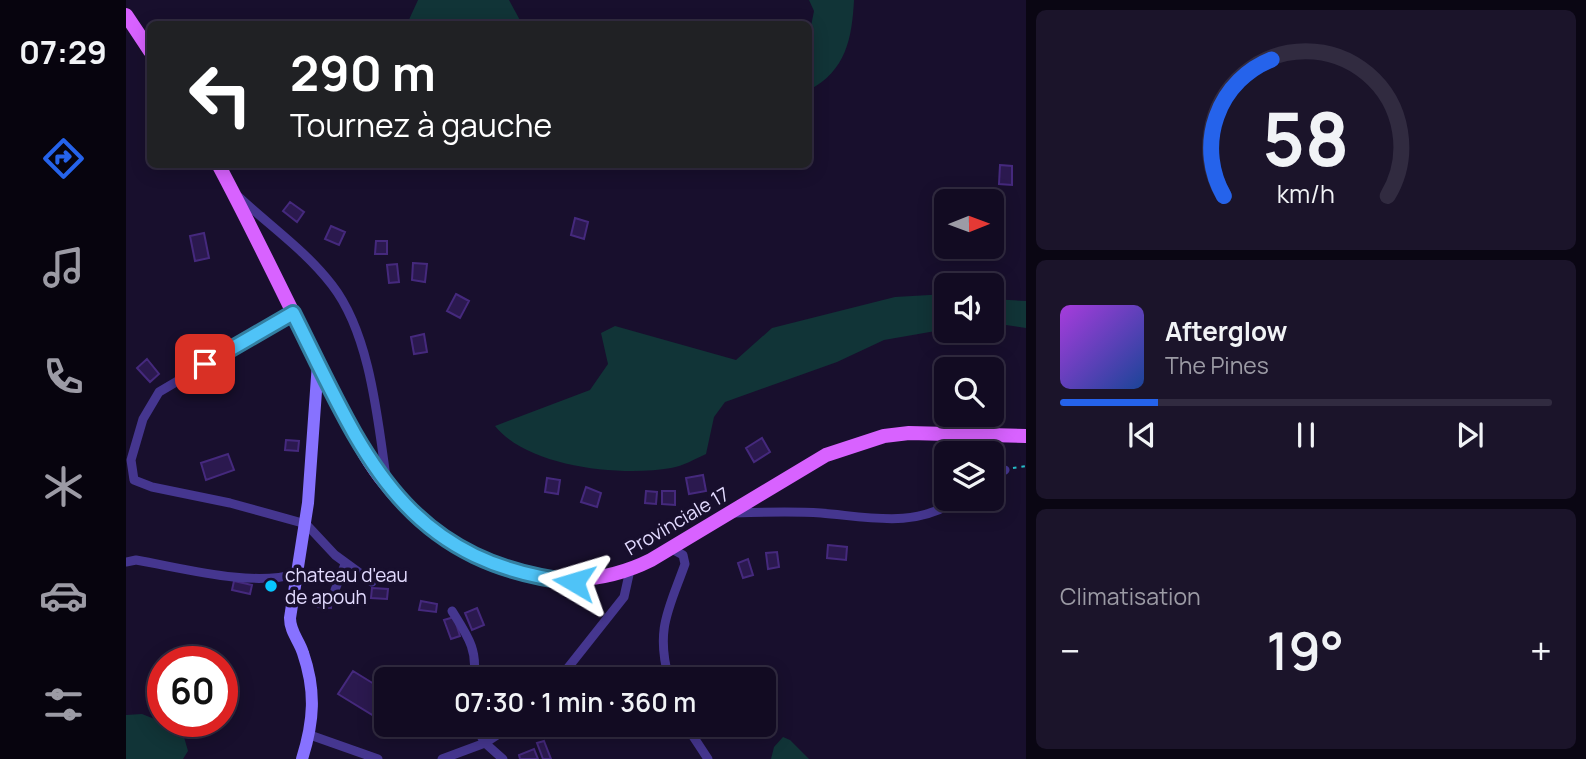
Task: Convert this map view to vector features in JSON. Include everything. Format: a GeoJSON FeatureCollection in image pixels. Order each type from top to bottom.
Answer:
{"type":"FeatureCollection","features":[{"type":"Feature","properties":{"kind":"main road"},"geometry":{"type":"LineString","coordinates":[[126,15],[147,46]]}},
{"type":"Feature","properties":{"kind":"main road","name":"Provinciale 17"},"geometry":{"type":"LineString","coordinates":[[220,168],[318,363],[370,461],[388,487],[428,527],[471,554],[523,575],[574,582],[630,570],[732,513],[826,455],[873,439],[909,433],[1026,436]]}},
{"type":"Feature","properties":{"kind":"street"},"geometry":{"type":"LineString","coordinates":[[233,191],[314,263],[341,299],[363,355],[376,408],[388,487]]}},
{"type":"Feature","properties":{"kind":"street"},"geometry":{"type":"LineString","coordinates":[[293,313],[165,386],[153,400],[143,419],[130,466],[134,480],[152,488],[230,503],[306,524],[345,564],[372,582]]}},
{"type":"Feature","properties":{"kind":"street"},"geometry":{"type":"LineString","coordinates":[[302,759],[313,715],[312,684],[290,624],[306,524],[318,363]]}},
{"type":"Feature","properties":{"kind":"street"},"geometry":{"type":"LineString","coordinates":[[732,513],[797,512],[903,519],[926,517],[937,511]]}},
{"type":"Feature","properties":{"kind":"street"},"geometry":{"type":"LineString","coordinates":[[666,667],[663,653],[663,620],[685,564],[683,555],[670,548]]}},
{"type":"Feature","properties":{"kind":"street"},"geometry":{"type":"LineString","coordinates":[[126,562],[136,560],[214,574],[277,578],[296,574]]}},
{"type":"Feature","properties":{"kind":"street"},"geometry":{"type":"LineString","coordinates":[[335,590],[345,564]]}},
{"type":"Feature","properties":{"kind":"street"},"geometry":{"type":"LineString","coordinates":[[569,667],[624,597],[630,570]]}},
{"type":"Feature","properties":{"kind":"street"},"geometry":{"type":"LineString","coordinates":[[453,611],[473,645],[476,667]]}},
{"type":"Feature","properties":{"kind":"street"},"geometry":{"type":"LineString","coordinates":[[310,735],[378,759]]}},
{"type":"Feature","properties":{"kind":"street"},"geometry":{"type":"LineString","coordinates":[[482,737],[503,759]]}},
{"type":"Feature","properties":{"kind":"street"},"geometry":{"type":"LineString","coordinates":[[442,759],[494,737]]}},
{"type":"Feature","properties":{"kind":"street"},"geometry":{"type":"LineString","coordinates":[[694,737],[708,759]]}},
{"type":"Feature","properties":{"kind":"path"},"geometry":{"type":"LineString","coordinates":[[1006,470],[1026,466]]}},
{"type":"Feature","properties":{"kind":"green space"},"geometry":{"type":"Polygon","coordinates":[[[418,0],[509,0],[520,21],[408,21],[418,0]]]}},
{"type":"Feature","properties":{"kind":"green space"},"geometry":{"type":"Polygon","coordinates":[[[809,0],[854,0],[845,52],[831,73],[812,88],[812,21],[814,11],[809,0]]]}},
{"type":"Feature","properties":{"kind":"green space"},"geometry":{"type":"Polygon","coordinates":[[[934,295],[934,331],[884,340],[837,362],[725,402],[714,417],[706,454],[675,467],[627,471],[577,466],[529,451],[510,440],[495,426],[590,390],[608,364],[601,333],[615,326],[736,360],[772,328],[895,297],[934,295]]]}},
{"type":"Feature","properties":{"kind":"green space"},"geometry":{"type":"Polygon","coordinates":[[[1004,300],[1026,301],[1026,328],[1006,325],[1004,300]]]}},
{"type":"Feature","properties":{"kind":"green space"},"geometry":{"type":"Polygon","coordinates":[[[126,715],[147,716],[147,737],[184,737],[188,751],[183,759],[126,759],[126,715]]]}},
{"type":"Feature","properties":{"kind":"green space"},"geometry":{"type":"Polygon","coordinates":[[[783,737],[790,740],[809,759],[771,759],[774,747],[783,737]]]}},
{"type":"Feature","properties":{"kind":"building"},"geometry":{"type":"Polygon","coordinates":[[[1000,165],[1012,166],[1012,185],[999,184],[1000,165]]]}},
{"type":"Feature","properties":{"kind":"building"},"geometry":{"type":"Polygon","coordinates":[[[290,202],[304,212],[297,222],[283,211],[290,202]]]}},
{"type":"Feature","properties":{"kind":"building"},"geometry":{"type":"Polygon","coordinates":[[[575,218],[588,222],[584,239],[571,235],[575,218]]]}},
{"type":"Feature","properties":{"kind":"building"},"geometry":{"type":"Polygon","coordinates":[[[331,226],[345,232],[339,245],[325,239],[331,226]]]}},
{"type":"Feature","properties":{"kind":"building"},"geometry":{"type":"Polygon","coordinates":[[[204,233],[209,258],[195,261],[190,236],[204,233]]]}},
{"type":"Feature","properties":{"kind":"building"},"geometry":{"type":"Polygon","coordinates":[[[376,241],[387,241],[387,254],[375,254],[376,241]]]}},
{"type":"Feature","properties":{"kind":"building"},"geometry":{"type":"Polygon","coordinates":[[[413,263],[427,264],[425,282],[412,280],[413,263]]]}},
{"type":"Feature","properties":{"kind":"building"},"geometry":{"type":"Polygon","coordinates":[[[397,264],[399,282],[389,283],[387,265],[397,264]]]}},
{"type":"Feature","properties":{"kind":"building"},"geometry":{"type":"Polygon","coordinates":[[[456,294],[469,301],[460,318],[447,311],[456,294]]]}},
{"type":"Feature","properties":{"kind":"building"},"geometry":{"type":"Polygon","coordinates":[[[424,334],[427,352],[414,354],[411,337],[424,334]]]}},
{"type":"Feature","properties":{"kind":"building"},"geometry":{"type":"Polygon","coordinates":[[[147,359],[159,374],[150,382],[137,368],[147,359]]]}},
{"type":"Feature","properties":{"kind":"building"},"geometry":{"type":"Polygon","coordinates":[[[762,438],[770,452],[754,462],[746,448],[762,438]]]}},
{"type":"Feature","properties":{"kind":"building"},"geometry":{"type":"Polygon","coordinates":[[[286,440],[299,441],[298,451],[285,450],[286,440]]]}},
{"type":"Feature","properties":{"kind":"building"},"geometry":{"type":"Polygon","coordinates":[[[228,454],[234,470],[206,480],[201,463],[228,454]]]}},
{"type":"Feature","properties":{"kind":"building"},"geometry":{"type":"Polygon","coordinates":[[[703,475],[706,491],[689,494],[686,478],[703,475]]]}},
{"type":"Feature","properties":{"kind":"building"},"geometry":{"type":"Polygon","coordinates":[[[547,478],[560,480],[558,494],[545,492],[547,478]]]}},
{"type":"Feature","properties":{"kind":"building"},"geometry":{"type":"Polygon","coordinates":[[[586,487],[601,493],[597,507],[581,502],[586,487]]]}},
{"type":"Feature","properties":{"kind":"building"},"geometry":{"type":"Polygon","coordinates":[[[646,491],[657,492],[656,504],[645,503],[646,491]]]}},
{"type":"Feature","properties":{"kind":"building"},"geometry":{"type":"Polygon","coordinates":[[[662,491],[675,491],[675,505],[662,504],[662,491]]]}},
{"type":"Feature","properties":{"kind":"building"},"geometry":{"type":"Polygon","coordinates":[[[828,545],[847,547],[846,560],[827,558],[828,545]]]}},
{"type":"Feature","properties":{"kind":"building"},"geometry":{"type":"Polygon","coordinates":[[[777,552],[779,567],[768,569],[766,553],[777,552]]]}},
{"type":"Feature","properties":{"kind":"building"},"geometry":{"type":"Polygon","coordinates":[[[748,559],[753,575],[743,578],[738,563],[748,559]]]}},
{"type":"Feature","properties":{"kind":"building"},"geometry":{"type":"Polygon","coordinates":[[[234,581],[252,585],[250,594],[232,590],[234,581]]]}},
{"type":"Feature","properties":{"kind":"building"},"geometry":{"type":"Polygon","coordinates":[[[372,588],[388,589],[387,599],[371,598],[372,588]]]}},
{"type":"Feature","properties":{"kind":"building"},"geometry":{"type":"Polygon","coordinates":[[[319,596],[332,597],[331,608],[318,607],[319,596]]]}},
{"type":"Feature","properties":{"kind":"building"},"geometry":{"type":"Polygon","coordinates":[[[421,601],[437,604],[436,612],[419,610],[421,601]]]}},
{"type":"Feature","properties":{"kind":"building"},"geometry":{"type":"Polygon","coordinates":[[[477,608],[484,625],[472,630],[465,613],[477,608]]]}},
{"type":"Feature","properties":{"kind":"building"},"geometry":{"type":"Polygon","coordinates":[[[454,617],[460,636],[451,639],[444,620],[454,617]]]}},
{"type":"Feature","properties":{"kind":"building"},"geometry":{"type":"Polygon","coordinates":[[[353,671],[374,684],[374,716],[338,694],[353,671]]]}},
{"type":"Feature","properties":{"kind":"building"},"geometry":{"type":"Polygon","coordinates":[[[544,741],[551,759],[543,759],[537,743],[544,741]]]}},
{"type":"Feature","properties":{"kind":"building"},"geometry":{"type":"Polygon","coordinates":[[[534,749],[538,759],[520,759],[519,755],[534,749]]]}},
{"type":"Feature","properties":{"kind":"place","name":"chateau d'eau de apouh"},"geometry":{"type":"Point","coordinates":[271,586]}},
{"type":"Feature","properties":{"kind":"route"},"geometry":{"type":"LineString","coordinates":[[205,364],[293,313],[378,475],[417,518],[455,545],[499,567],[523,575],[574,582]]}}]}
